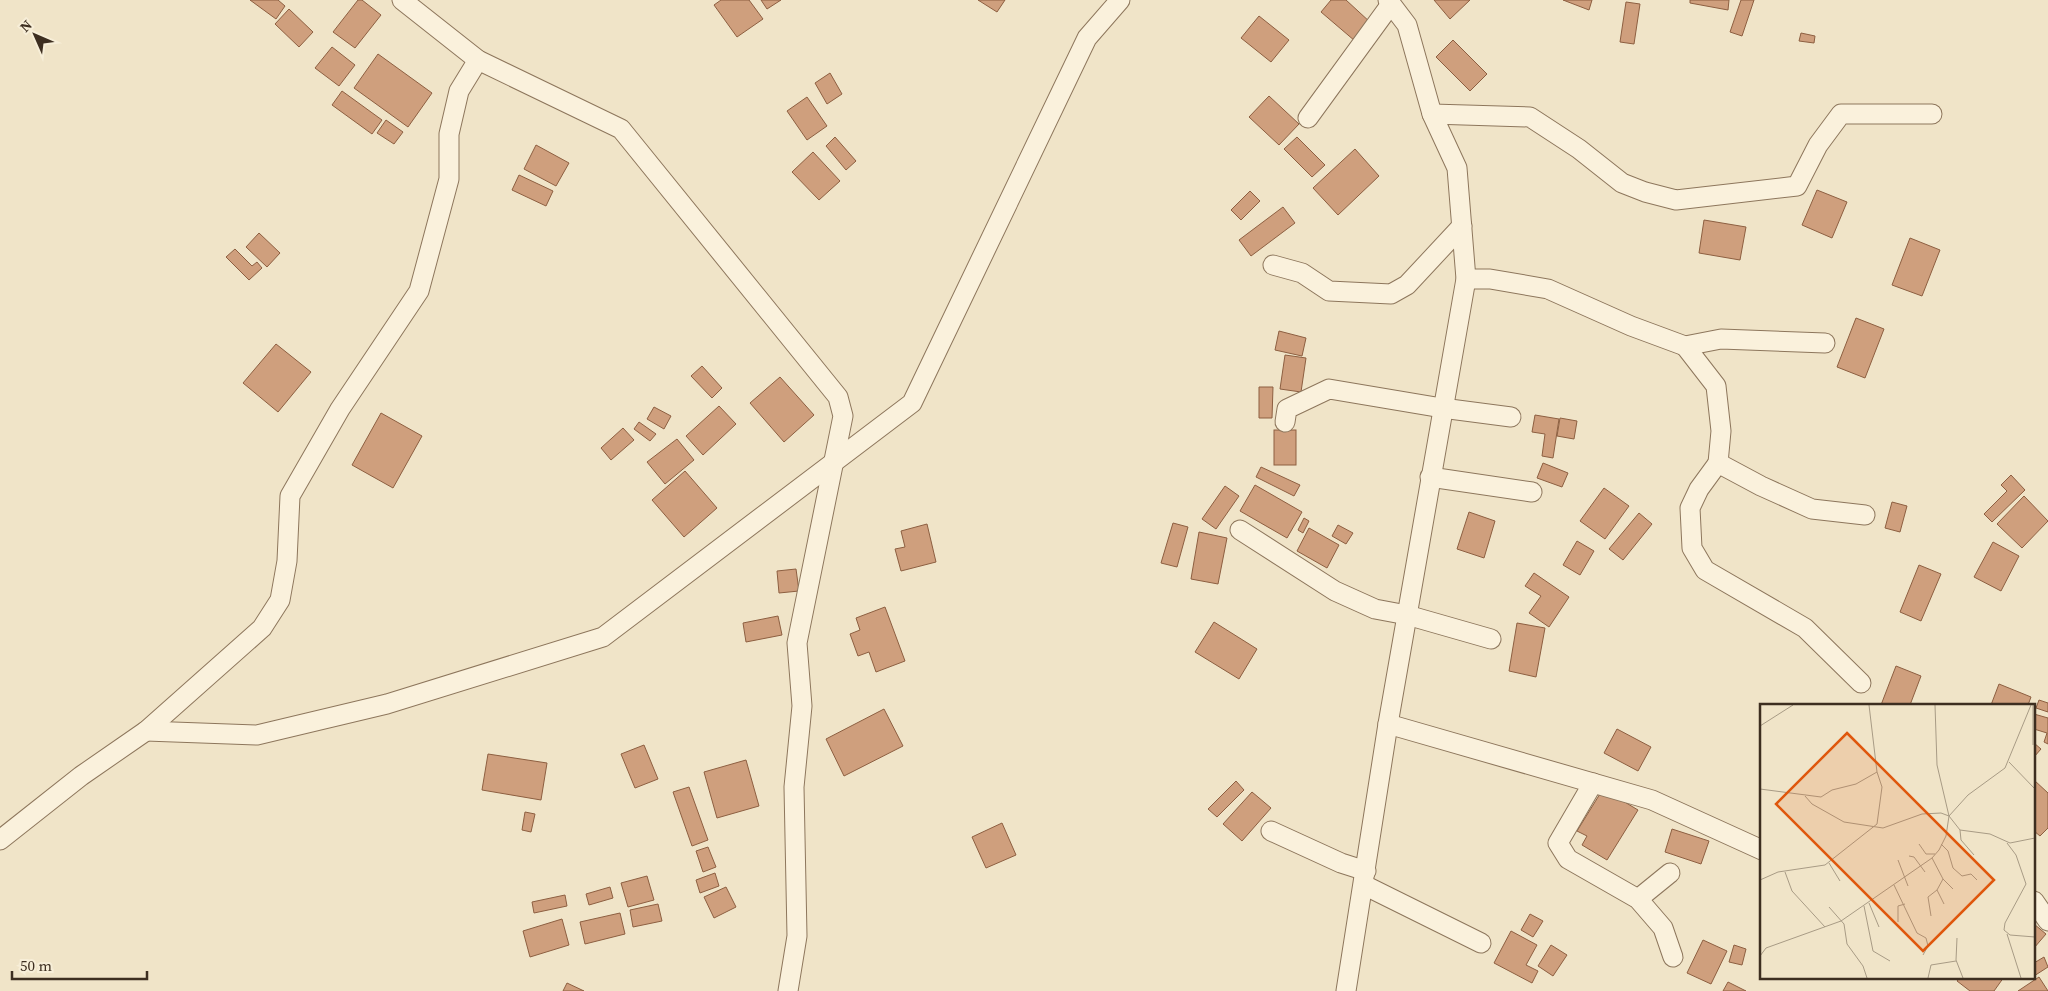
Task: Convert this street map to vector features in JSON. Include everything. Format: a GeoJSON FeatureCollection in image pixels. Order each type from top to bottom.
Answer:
{"type":"FeatureCollection","features":[{"type":"Feature","properties":{"kind":"street"},"geometry":{"type":"LineString","coordinates":[[402,0],[478,60],[621,129],[838,397],[843,416],[797,643],[802,706],[794,787],[797,936],[788,991]]}},
{"type":"Feature","properties":{"kind":"street"},"geometry":{"type":"LineString","coordinates":[[146,731],[257,735],[387,704],[603,637],[912,403],[1087,38],[1120,0]]}},
{"type":"Feature","properties":{"kind":"street"},"geometry":{"type":"LineString","coordinates":[[1308,118],[1389,2],[1407,25],[1432,114],[1457,168],[1466,280],[1388,724],[1346,991]]}},
{"type":"Feature","properties":{"kind":"street"},"geometry":{"type":"LineString","coordinates":[[0,840],[81,776],[146,731],[262,628],[280,600],[287,561],[290,496],[335,417],[419,291],[449,179],[449,134],[459,91],[478,60]]}},
{"type":"Feature","properties":{"kind":"street"},"geometry":{"type":"LineString","coordinates":[[1432,114],[1530,117],[1579,149],[1622,182],[1645,192],[1676,200],[1797,186],[1818,145],[1841,114],[1932,114]]}},
{"type":"Feature","properties":{"kind":"street"},"geometry":{"type":"LineString","coordinates":[[1273,265],[1302,273],[1329,291],[1391,294],[1407,286],[1462,226]]}},
{"type":"Feature","properties":{"kind":"street"},"geometry":{"type":"LineString","coordinates":[[1466,280],[1490,279],[1548,289],[1631,326],[1685,346],[1721,340],[1825,343]]}},
{"type":"Feature","properties":{"kind":"street"},"geometry":{"type":"LineString","coordinates":[[1685,346],[1716,386],[1722,431],[1718,463],[1699,489],[1690,508],[1692,548],[1706,570],[1805,628],[1861,684]]}},
{"type":"Feature","properties":{"kind":"street"},"geometry":{"type":"LineString","coordinates":[[1285,422],[1287,409],[1330,389],[1442,408],[1512,417]]}},
{"type":"Feature","properties":{"kind":"street"},"geometry":{"type":"LineString","coordinates":[[1718,463],[1761,486],[1812,509],[1865,515]]}},
{"type":"Feature","properties":{"kind":"street"},"geometry":{"type":"LineString","coordinates":[[1430,477],[1532,492]]}},
{"type":"Feature","properties":{"kind":"street"},"geometry":{"type":"LineString","coordinates":[[1240,530],[1335,591],[1375,609],[1407,614],[1491,640]]}},
{"type":"Feature","properties":{"kind":"street"},"geometry":{"type":"LineString","coordinates":[[1388,724],[1652,800],[1760,849]]}},
{"type":"Feature","properties":{"kind":"street"},"geometry":{"type":"LineString","coordinates":[[1593,783],[1558,843],[1568,859],[1638,899],[1663,928],[1673,957]]}},
{"type":"Feature","properties":{"kind":"street"},"geometry":{"type":"LineString","coordinates":[[1271,831],[1340,863],[1481,943]]}},
{"type":"Feature","properties":{"kind":"street"},"geometry":{"type":"LineString","coordinates":[[1638,899],[1670,873]]}},
{"type":"Feature","properties":{"kind":"street"},"geometry":{"type":"LineString","coordinates":[[2036,904],[2048,921]]}},
{"type":"Feature","properties":{"kind":"building"},"geometry":{"type":"Polygon","coordinates":[[[250,0],[278,0],[285,6],[276,19],[250,0]]]}},
{"type":"Feature","properties":{"kind":"building"},"geometry":{"type":"Polygon","coordinates":[[[358,0],[362,0],[381,15],[355,48],[333,32],[358,0]]]}},
{"type":"Feature","properties":{"kind":"building"},"geometry":{"type":"Polygon","coordinates":[[[721,0],[749,0],[763,19],[737,37],[714,5],[721,0]]]}},
{"type":"Feature","properties":{"kind":"building"},"geometry":{"type":"Polygon","coordinates":[[[761,0],[781,0],[767,9],[761,0]]]}},
{"type":"Feature","properties":{"kind":"building"},"geometry":{"type":"Polygon","coordinates":[[[978,0],[1005,0],[997,12],[978,0]]]}},
{"type":"Feature","properties":{"kind":"building"},"geometry":{"type":"Polygon","coordinates":[[[1331,0],[1346,0],[1371,23],[1355,41],[1321,12],[1331,0]]]}},
{"type":"Feature","properties":{"kind":"building"},"geometry":{"type":"Polygon","coordinates":[[[1434,0],[1470,0],[1450,19],[1434,0]]]}},
{"type":"Feature","properties":{"kind":"building"},"geometry":{"type":"Polygon","coordinates":[[[1563,0],[1592,0],[1589,10],[1563,0]]]}},
{"type":"Feature","properties":{"kind":"building"},"geometry":{"type":"Polygon","coordinates":[[[1690,0],[1729,0],[1728,10],[1690,3],[1690,0]]]}},
{"type":"Feature","properties":{"kind":"building"},"geometry":{"type":"Polygon","coordinates":[[[1741,0],[1754,0],[1742,36],[1730,32],[1741,0]]]}},
{"type":"Feature","properties":{"kind":"building"},"geometry":{"type":"Polygon","coordinates":[[[1626,2],[1640,4],[1634,44],[1620,42],[1626,2]]]}},
{"type":"Feature","properties":{"kind":"building"},"geometry":{"type":"Polygon","coordinates":[[[289,9],[313,32],[299,47],[275,24],[289,9]]]}},
{"type":"Feature","properties":{"kind":"building"},"geometry":{"type":"Polygon","coordinates":[[[1259,16],[1289,40],[1271,62],[1241,38],[1259,16]]]}},
{"type":"Feature","properties":{"kind":"building"},"geometry":{"type":"Polygon","coordinates":[[[1801,33],[1815,36],[1814,43],[1799,41],[1801,33]]]}},
{"type":"Feature","properties":{"kind":"building"},"geometry":{"type":"Polygon","coordinates":[[[1453,40],[1487,74],[1470,91],[1436,57],[1453,40]]]}},
{"type":"Feature","properties":{"kind":"building"},"geometry":{"type":"Polygon","coordinates":[[[332,47],[355,65],[339,86],[315,68],[332,47]]]}},
{"type":"Feature","properties":{"kind":"building"},"geometry":{"type":"Polygon","coordinates":[[[378,54],[432,93],[408,127],[354,88],[378,54]]]}},
{"type":"Feature","properties":{"kind":"building"},"geometry":{"type":"Polygon","coordinates":[[[830,73],[842,94],[827,104],[815,83],[830,73]]]}},
{"type":"Feature","properties":{"kind":"building"},"geometry":{"type":"Polygon","coordinates":[[[342,91],[382,120],[372,134],[332,105],[342,91]]]}},
{"type":"Feature","properties":{"kind":"building"},"geometry":{"type":"Polygon","coordinates":[[[1269,96],[1299,124],[1279,145],[1249,117],[1269,96]]]}},
{"type":"Feature","properties":{"kind":"building"},"geometry":{"type":"Polygon","coordinates":[[[807,97],[827,126],[807,140],[787,111],[807,97]]]}},
{"type":"Feature","properties":{"kind":"building"},"geometry":{"type":"Polygon","coordinates":[[[386,120],[403,132],[394,144],[377,133],[386,120]]]}},
{"type":"Feature","properties":{"kind":"building"},"geometry":{"type":"Polygon","coordinates":[[[835,137],[856,161],[846,170],[826,146],[835,137]]]}},
{"type":"Feature","properties":{"kind":"building"},"geometry":{"type":"Polygon","coordinates":[[[1297,137],[1325,165],[1312,177],[1284,149],[1297,137]]]}},
{"type":"Feature","properties":{"kind":"building"},"geometry":{"type":"Polygon","coordinates":[[[536,145],[569,163],[556,186],[524,169],[536,145]]]}},
{"type":"Feature","properties":{"kind":"building"},"geometry":{"type":"Polygon","coordinates":[[[1355,149],[1379,176],[1338,215],[1313,188],[1355,149]]]}},
{"type":"Feature","properties":{"kind":"building"},"geometry":{"type":"Polygon","coordinates":[[[813,152],[840,181],[819,200],[792,172],[813,152]]]}},
{"type":"Feature","properties":{"kind":"building"},"geometry":{"type":"Polygon","coordinates":[[[519,175],[553,191],[546,206],[512,190],[519,175]]]}},
{"type":"Feature","properties":{"kind":"building"},"geometry":{"type":"Polygon","coordinates":[[[1817,190],[1847,202],[1832,238],[1802,225],[1817,190]]]}},
{"type":"Feature","properties":{"kind":"building"},"geometry":{"type":"Polygon","coordinates":[[[1250,191],[1260,201],[1241,220],[1231,210],[1250,191]]]}},
{"type":"Feature","properties":{"kind":"building"},"geometry":{"type":"Polygon","coordinates":[[[1283,207],[1295,223],[1251,256],[1239,240],[1283,207]]]}},
{"type":"Feature","properties":{"kind":"building"},"geometry":{"type":"Polygon","coordinates":[[[1704,220],[1746,227],[1740,260],[1699,253],[1704,220]]]}},
{"type":"Feature","properties":{"kind":"building"},"geometry":{"type":"Polygon","coordinates":[[[259,233],[280,253],[267,267],[246,247],[259,233]]]}},
{"type":"Feature","properties":{"kind":"building"},"geometry":{"type":"Polygon","coordinates":[[[1910,238],[1940,250],[1922,296],[1892,285],[1910,238]]]}},
{"type":"Feature","properties":{"kind":"building"},"geometry":{"type":"Polygon","coordinates":[[[235,249],[252,266],[257,262],[262,268],[249,280],[226,257],[235,249]]]}},
{"type":"Feature","properties":{"kind":"building"},"geometry":{"type":"Polygon","coordinates":[[[1856,318],[1884,329],[1865,378],[1837,367],[1856,318]]]}},
{"type":"Feature","properties":{"kind":"building"},"geometry":{"type":"Polygon","coordinates":[[[1279,331],[1306,338],[1302,356],[1275,350],[1279,331]]]}},
{"type":"Feature","properties":{"kind":"building"},"geometry":{"type":"Polygon","coordinates":[[[276,344],[311,372],[278,412],[243,383],[276,344]]]}},
{"type":"Feature","properties":{"kind":"building"},"geometry":{"type":"Polygon","coordinates":[[[1285,355],[1306,358],[1301,392],[1280,389],[1285,355]]]}},
{"type":"Feature","properties":{"kind":"building"},"geometry":{"type":"Polygon","coordinates":[[[702,366],[722,388],[712,398],[691,376],[702,366]]]}},
{"type":"Feature","properties":{"kind":"building"},"geometry":{"type":"Polygon","coordinates":[[[780,377],[814,415],[784,442],[750,403],[780,377]]]}},
{"type":"Feature","properties":{"kind":"building"},"geometry":{"type":"Polygon","coordinates":[[[1259,387],[1273,387],[1272,418],[1259,418],[1259,387]]]}},
{"type":"Feature","properties":{"kind":"building"},"geometry":{"type":"Polygon","coordinates":[[[719,406],[736,424],[703,455],[686,436],[719,406]]]}},
{"type":"Feature","properties":{"kind":"building"},"geometry":{"type":"Polygon","coordinates":[[[654,407],[671,416],[664,429],[647,419],[654,407]]]}},
{"type":"Feature","properties":{"kind":"building"},"geometry":{"type":"Polygon","coordinates":[[[381,413],[422,436],[393,488],[352,465],[381,413]]]}},
{"type":"Feature","properties":{"kind":"building"},"geometry":{"type":"Polygon","coordinates":[[[1535,415],[1559,419],[1553,458],[1542,456],[1545,434],[1532,432],[1535,415]]]}},
{"type":"Feature","properties":{"kind":"building"},"geometry":{"type":"Polygon","coordinates":[[[1560,418],[1577,421],[1574,439],[1557,436],[1560,418]]]}},
{"type":"Feature","properties":{"kind":"building"},"geometry":{"type":"Polygon","coordinates":[[[639,422],[656,434],[650,441],[634,429],[639,422]]]}},
{"type":"Feature","properties":{"kind":"building"},"geometry":{"type":"Polygon","coordinates":[[[623,428],[634,440],[611,460],[601,448],[623,428]]]}},
{"type":"Feature","properties":{"kind":"building"},"geometry":{"type":"Polygon","coordinates":[[[1274,430],[1296,430],[1296,465],[1274,465],[1274,430]]]}},
{"type":"Feature","properties":{"kind":"building"},"geometry":{"type":"Polygon","coordinates":[[[677,439],[694,460],[665,484],[647,462],[677,439]]]}},
{"type":"Feature","properties":{"kind":"building"},"geometry":{"type":"Polygon","coordinates":[[[1543,463],[1568,473],[1562,487],[1537,478],[1543,463]]]}},
{"type":"Feature","properties":{"kind":"building"},"geometry":{"type":"Polygon","coordinates":[[[1261,467],[1300,485],[1294,496],[1256,477],[1261,467]]]}},
{"type":"Feature","properties":{"kind":"building"},"geometry":{"type":"Polygon","coordinates":[[[685,471],[717,508],[684,537],[652,500],[685,471]]]}},
{"type":"Feature","properties":{"kind":"building"},"geometry":{"type":"Polygon","coordinates":[[[2011,475],[2025,490],[1992,522],[1984,514],[2007,491],[2001,485],[2011,475]]]}},
{"type":"Feature","properties":{"kind":"building"},"geometry":{"type":"Polygon","coordinates":[[[1255,485],[1302,512],[1287,538],[1240,511],[1255,485]]]}},
{"type":"Feature","properties":{"kind":"building"},"geometry":{"type":"Polygon","coordinates":[[[1225,486],[1239,496],[1216,529],[1202,519],[1225,486]]]}},
{"type":"Feature","properties":{"kind":"building"},"geometry":{"type":"Polygon","coordinates":[[[1604,488],[1629,506],[1605,539],[1580,521],[1604,488]]]}},
{"type":"Feature","properties":{"kind":"building"},"geometry":{"type":"Polygon","coordinates":[[[2024,496],[2048,521],[2022,548],[1997,524],[2024,496]]]}},
{"type":"Feature","properties":{"kind":"building"},"geometry":{"type":"Polygon","coordinates":[[[1892,502],[1907,506],[1900,532],[1885,528],[1892,502]]]}},
{"type":"Feature","properties":{"kind":"building"},"geometry":{"type":"Polygon","coordinates":[[[1469,512],[1495,521],[1484,558],[1457,549],[1469,512]]]}},
{"type":"Feature","properties":{"kind":"building"},"geometry":{"type":"Polygon","coordinates":[[[1639,513],[1652,524],[1623,560],[1609,549],[1639,513]]]}},
{"type":"Feature","properties":{"kind":"building"},"geometry":{"type":"Polygon","coordinates":[[[1304,518],[1309,521],[1303,533],[1298,530],[1304,518]]]}},
{"type":"Feature","properties":{"kind":"building"},"geometry":{"type":"Polygon","coordinates":[[[1173,523],[1188,527],[1177,567],[1161,563],[1173,523]]]}},
{"type":"Feature","properties":{"kind":"building"},"geometry":{"type":"Polygon","coordinates":[[[927,524],[936,562],[901,571],[895,549],[905,547],[901,531],[927,524]]]}},
{"type":"Feature","properties":{"kind":"building"},"geometry":{"type":"Polygon","coordinates":[[[1338,525],[1353,533],[1346,544],[1332,536],[1338,525]]]}},
{"type":"Feature","properties":{"kind":"building"},"geometry":{"type":"Polygon","coordinates":[[[1309,528],[1339,545],[1327,568],[1297,551],[1309,528]]]}},
{"type":"Feature","properties":{"kind":"building"},"geometry":{"type":"Polygon","coordinates":[[[1199,532],[1227,538],[1218,584],[1191,579],[1199,532]]]}},
{"type":"Feature","properties":{"kind":"building"},"geometry":{"type":"Polygon","coordinates":[[[1577,541],[1594,551],[1580,575],[1563,565],[1577,541]]]}},
{"type":"Feature","properties":{"kind":"building"},"geometry":{"type":"Polygon","coordinates":[[[1993,542],[2019,556],[2001,591],[1974,577],[1993,542]]]}},
{"type":"Feature","properties":{"kind":"building"},"geometry":{"type":"Polygon","coordinates":[[[1919,565],[1941,574],[1921,621],[1900,612],[1919,565]]]}},
{"type":"Feature","properties":{"kind":"building"},"geometry":{"type":"Polygon","coordinates":[[[796,569],[799,591],[779,593],[777,571],[796,569]]]}},
{"type":"Feature","properties":{"kind":"building"},"geometry":{"type":"Polygon","coordinates":[[[1534,573],[1569,597],[1549,627],[1529,613],[1541,596],[1525,586],[1534,573]]]}},
{"type":"Feature","properties":{"kind":"building"},"geometry":{"type":"Polygon","coordinates":[[[885,607],[905,661],[876,672],[869,652],[858,656],[850,634],[860,630],[856,618],[885,607]]]}},
{"type":"Feature","properties":{"kind":"building"},"geometry":{"type":"Polygon","coordinates":[[[778,616],[782,635],[746,642],[743,623],[778,616]]]}},
{"type":"Feature","properties":{"kind":"building"},"geometry":{"type":"Polygon","coordinates":[[[1214,622],[1257,649],[1239,679],[1195,652],[1214,622]]]}},
{"type":"Feature","properties":{"kind":"building"},"geometry":{"type":"Polygon","coordinates":[[[1517,623],[1545,628],[1536,677],[1509,671],[1517,623]]]}},
{"type":"Feature","properties":{"kind":"building"},"geometry":{"type":"Polygon","coordinates":[[[1896,666],[1921,676],[1910,704],[1881,704],[1896,666]]]}},
{"type":"Feature","properties":{"kind":"building"},"geometry":{"type":"Polygon","coordinates":[[[1999,684],[2031,697],[2028,704],[1991,704],[1999,684]]]}},
{"type":"Feature","properties":{"kind":"building"},"geometry":{"type":"Polygon","coordinates":[[[2039,700],[2048,703],[2048,712],[2036,708],[2039,700]]]}},
{"type":"Feature","properties":{"kind":"building"},"geometry":{"type":"Polygon","coordinates":[[[884,709],[903,746],[844,776],[826,739],[884,709]]]}},
{"type":"Feature","properties":{"kind":"building"},"geometry":{"type":"Polygon","coordinates":[[[2036,715],[2048,718],[2048,744],[2044,742],[2047,733],[2036,730],[2036,715]]]}},
{"type":"Feature","properties":{"kind":"building"},"geometry":{"type":"Polygon","coordinates":[[[1617,729],[1651,747],[1638,771],[1604,753],[1617,729]]]}},
{"type":"Feature","properties":{"kind":"building"},"geometry":{"type":"Polygon","coordinates":[[[644,745],[658,779],[635,788],[621,754],[644,745]]]}},
{"type":"Feature","properties":{"kind":"building"},"geometry":{"type":"Polygon","coordinates":[[[2036,745],[2041,749],[2036,755],[2036,745]]]}},
{"type":"Feature","properties":{"kind":"building"},"geometry":{"type":"Polygon","coordinates":[[[488,754],[547,763],[541,800],[482,790],[488,754]]]}},
{"type":"Feature","properties":{"kind":"building"},"geometry":{"type":"Polygon","coordinates":[[[746,760],[759,806],[717,818],[704,772],[746,760]]]}},
{"type":"Feature","properties":{"kind":"building"},"geometry":{"type":"Polygon","coordinates":[[[1236,781],[1244,790],[1217,817],[1208,809],[1236,781]]]}},
{"type":"Feature","properties":{"kind":"building"},"geometry":{"type":"Polygon","coordinates":[[[2036,782],[2048,793],[2048,828],[2040,836],[2036,833],[2036,782]]]}},
{"type":"Feature","properties":{"kind":"building"},"geometry":{"type":"Polygon","coordinates":[[[689,787],[708,840],[692,846],[673,792],[689,787]]]}},
{"type":"Feature","properties":{"kind":"building"},"geometry":{"type":"Polygon","coordinates":[[[1603,789],[1638,810],[1607,860],[1582,845],[1587,836],[1577,831],[1603,789]]]}},
{"type":"Feature","properties":{"kind":"building"},"geometry":{"type":"Polygon","coordinates":[[[1252,792],[1271,808],[1242,841],[1223,824],[1252,792]]]}},
{"type":"Feature","properties":{"kind":"building"},"geometry":{"type":"Polygon","coordinates":[[[525,812],[535,814],[531,832],[522,830],[525,812]]]}},
{"type":"Feature","properties":{"kind":"building"},"geometry":{"type":"Polygon","coordinates":[[[1002,823],[1016,855],[986,868],[972,837],[1002,823]]]}},
{"type":"Feature","properties":{"kind":"building"},"geometry":{"type":"Polygon","coordinates":[[[1672,829],[1709,841],[1701,864],[1665,852],[1672,829]]]}},
{"type":"Feature","properties":{"kind":"building"},"geometry":{"type":"Polygon","coordinates":[[[708,847],[716,867],[703,872],[696,851],[708,847]]]}},
{"type":"Feature","properties":{"kind":"building"},"geometry":{"type":"Polygon","coordinates":[[[715,873],[719,886],[700,893],[696,880],[715,873]]]}},
{"type":"Feature","properties":{"kind":"building"},"geometry":{"type":"Polygon","coordinates":[[[647,876],[654,900],[628,907],[621,883],[647,876]]]}},
{"type":"Feature","properties":{"kind":"building"},"geometry":{"type":"Polygon","coordinates":[[[610,887],[613,898],[589,905],[586,894],[610,887]]]}},
{"type":"Feature","properties":{"kind":"building"},"geometry":{"type":"Polygon","coordinates":[[[726,887],[736,907],[714,918],[704,897],[726,887]]]}},
{"type":"Feature","properties":{"kind":"building"},"geometry":{"type":"Polygon","coordinates":[[[565,895],[567,906],[534,913],[532,902],[565,895]]]}},
{"type":"Feature","properties":{"kind":"building"},"geometry":{"type":"Polygon","coordinates":[[[658,904],[662,921],[633,927],[630,910],[658,904]]]}},
{"type":"Feature","properties":{"kind":"building"},"geometry":{"type":"Polygon","coordinates":[[[620,913],[625,934],[585,944],[580,922],[620,913]]]}},
{"type":"Feature","properties":{"kind":"building"},"geometry":{"type":"Polygon","coordinates":[[[1530,914],[1543,921],[1533,937],[1521,930],[1530,914]]]}},
{"type":"Feature","properties":{"kind":"building"},"geometry":{"type":"Polygon","coordinates":[[[562,919],[569,945],[530,957],[523,931],[562,919]]]}},
{"type":"Feature","properties":{"kind":"building"},"geometry":{"type":"Polygon","coordinates":[[[2036,926],[2046,934],[2036,946],[2036,926]]]}},
{"type":"Feature","properties":{"kind":"building"},"geometry":{"type":"Polygon","coordinates":[[[1511,931],[1537,945],[1526,965],[1538,971],[1532,983],[1494,963],[1511,931]]]}},
{"type":"Feature","properties":{"kind":"building"},"geometry":{"type":"Polygon","coordinates":[[[1703,940],[1727,951],[1711,984],[1687,973],[1703,940]]]}},
{"type":"Feature","properties":{"kind":"building"},"geometry":{"type":"Polygon","coordinates":[[[1551,945],[1567,955],[1553,976],[1538,966],[1551,945]]]}},
{"type":"Feature","properties":{"kind":"building"},"geometry":{"type":"Polygon","coordinates":[[[1734,945],[1746,949],[1742,965],[1729,962],[1734,945]]]}},
{"type":"Feature","properties":{"kind":"building"},"geometry":{"type":"Polygon","coordinates":[[[2044,957],[2048,967],[2036,975],[2036,962],[2044,957]]]}},
{"type":"Feature","properties":{"kind":"building"},"geometry":{"type":"Polygon","coordinates":[[[2039,977],[2048,991],[2018,991],[2039,977]]]}},
{"type":"Feature","properties":{"kind":"building"},"geometry":{"type":"Polygon","coordinates":[[[1959,978],[2003,978],[1994,991],[1970,991],[1957,981],[1959,978]]]}},
{"type":"Feature","properties":{"kind":"building"},"geometry":{"type":"Polygon","coordinates":[[[1728,982],[1746,991],[1723,991],[1728,982]]]}},
{"type":"Feature","properties":{"kind":"building"},"geometry":{"type":"Polygon","coordinates":[[[567,983],[584,991],[563,991],[567,983]]]}}]}
